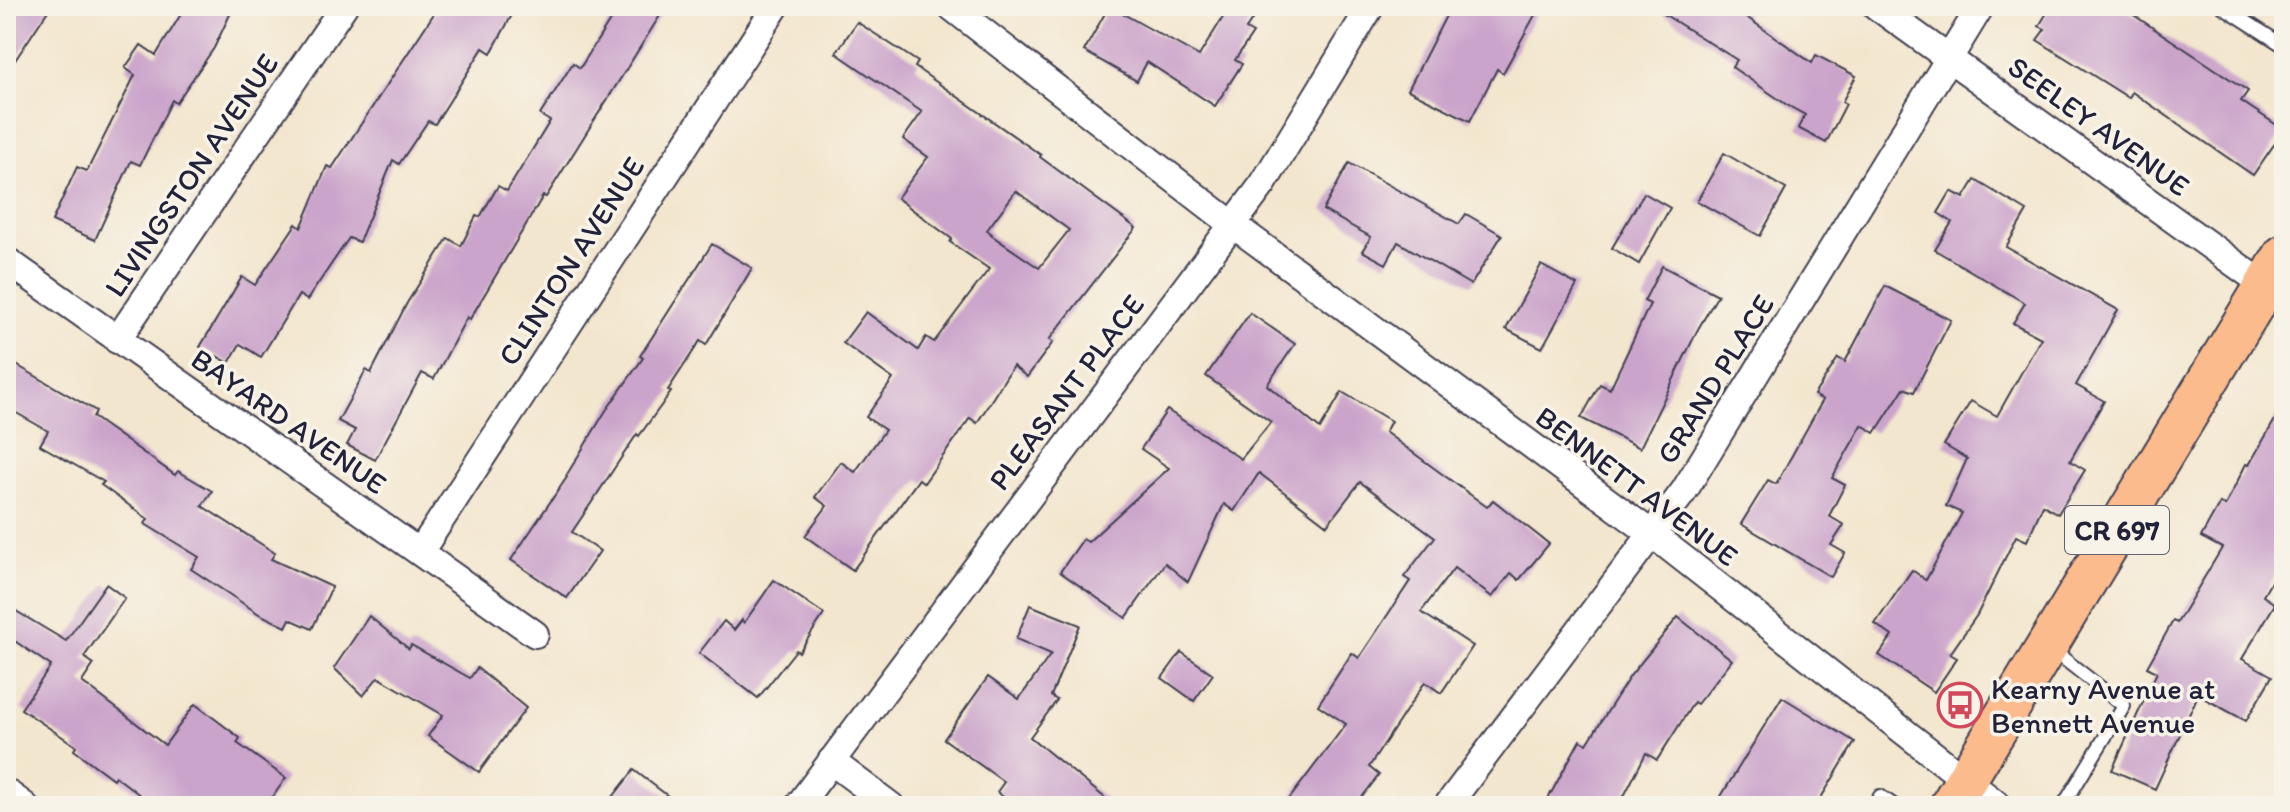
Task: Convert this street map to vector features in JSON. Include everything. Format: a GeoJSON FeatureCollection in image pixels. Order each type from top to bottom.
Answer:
{"type":"FeatureCollection","features":[{"type":"Feature","properties":{"kind":"main road","name":"CR 697"},"geometry":{"type":"LineString","coordinates":[[1958,793],[2278,280]]}},
{"type":"Feature","properties":{"kind":"street","name":"LIVINGSTON AVENUE"},"geometry":{"type":"LineString","coordinates":[[117,340],[344,6]]}},
{"type":"Feature","properties":{"kind":"street","name":"CLINTON AVENUE"},"geometry":{"type":"LineString","coordinates":[[420,552],[776,6]]}},
{"type":"Feature","properties":{"kind":"street","name":"BENNETT AVENUE"},"geometry":{"type":"LineString","coordinates":[[950,6],[1232,224],[1652,534],[1958,793],[1999,806]]}},
{"type":"Feature","properties":{"kind":"street","name":"PLEASANT PLACE"},"geometry":{"type":"LineString","coordinates":[[798,806],[1263,184],[1371,6]]}},
{"type":"Feature","properties":{"kind":"street","name":"SEELEY AVENUE"},"geometry":{"type":"LineString","coordinates":[[1876,6],[2278,280]]}},
{"type":"Feature","properties":{"kind":"street","name":"GRAND PLACE"},"geometry":{"type":"LineString","coordinates":[[1447,806],[1684,491],[1981,6]]}},
{"type":"Feature","properties":{"kind":"street","name":"BAYARD AVENUE"},"geometry":{"type":"LineString","coordinates":[[6,260],[535,634]]}},
{"type":"Feature","properties":{"kind":"street"},"geometry":{"type":"LineString","coordinates":[[831,761],[891,806]]}},
{"type":"Feature","properties":{"kind":"street"},"geometry":{"type":"LineString","coordinates":[[6,792],[25,806]]}},
{"type":"Feature","properties":{"kind":"lane"},"geometry":{"type":"LineString","coordinates":[[2222,6],[2284,46]]}},
{"type":"Feature","properties":{"kind":"lane"},"geometry":{"type":"LineString","coordinates":[[2047,646],[2124,706],[2063,806]]}},
{"type":"Feature","properties":{"kind":"lane"},"geometry":{"type":"LineString","coordinates":[[1874,806],[1880,796],[1895,806]]}},
{"type":"Feature","properties":{"kind":"building"},"geometry":{"type":"Polygon","coordinates":[[[6,6],[51,6],[6,74],[6,6]]]}},
{"type":"Feature","properties":{"kind":"building"},"geometry":{"type":"Polygon","coordinates":[[[186,6],[234,6],[214,48],[176,103],[172,100],[140,165],[131,161],[95,240],[52,221],[77,167],[87,171],[135,75],[125,68],[141,45],[156,55],[186,6]]]}},
{"type":"Feature","properties":{"kind":"building"},"geometry":{"type":"Polygon","coordinates":[[[439,6],[517,6],[491,53],[483,48],[435,124],[428,121],[399,164],[393,160],[359,242],[349,238],[307,300],[299,295],[261,357],[240,344],[229,363],[200,347],[242,277],[255,285],[296,224],[301,228],[327,166],[332,168],[439,6]]]}},
{"type":"Feature","properties":{"kind":"building"},"geometry":{"type":"Polygon","coordinates":[[[619,6],[666,6],[546,197],[543,196],[470,319],[467,317],[434,379],[422,373],[375,460],[347,445],[355,430],[338,421],[366,370],[371,373],[407,303],[448,238],[461,246],[476,216],[480,217],[498,186],[507,191],[550,121],[540,115],[573,63],[580,68],[619,6]]]}},
{"type":"Feature","properties":{"kind":"building"},"geometry":{"type":"Polygon","coordinates":[[[1109,6],[1199,56],[1230,6],[1261,6],[1246,29],[1253,33],[1235,60],[1242,64],[1215,106],[1147,62],[1137,81],[1084,51],[1109,6]]]}},
{"type":"Feature","properties":{"kind":"building"},"geometry":{"type":"Polygon","coordinates":[[[1451,6],[1540,6],[1503,73],[1497,69],[1470,121],[1408,90],[1451,6]]]}},
{"type":"Feature","properties":{"kind":"building"},"geometry":{"type":"Polygon","coordinates":[[[1651,6],[1752,6],[1745,16],[1812,63],[1816,55],[1856,76],[1826,143],[1798,128],[1805,115],[1732,67],[1737,60],[1651,6]]]}},
{"type":"Feature","properties":{"kind":"building"},"geometry":{"type":"Polygon","coordinates":[[[2051,6],[2120,6],[2248,91],[2241,101],[2284,130],[2253,175],[2132,92],[2129,98],[2037,40],[2045,29],[2039,26],[2051,6]]]}},
{"type":"Feature","properties":{"kind":"building"},"geometry":{"type":"Polygon","coordinates":[[[857,22],[918,62],[915,67],[1041,155],[1136,228],[1049,340],[1053,342],[1027,377],[1013,366],[977,423],[970,418],[924,483],[919,479],[853,570],[805,536],[827,506],[815,497],[841,462],[855,472],[885,430],[866,417],[893,379],[843,343],[866,312],[918,350],[926,337],[934,342],[989,269],[950,242],[952,239],[897,198],[928,157],[903,139],[922,112],[836,53],[857,22]],[[1016,191],[987,230],[1039,268],[1069,230],[1016,191]]]}},
{"type":"Feature","properties":{"kind":"building"},"geometry":{"type":"Polygon","coordinates":[[[1724,153],[1786,189],[1760,236],[1697,201],[1724,153]]]}},
{"type":"Feature","properties":{"kind":"building"},"geometry":{"type":"Polygon","coordinates":[[[1349,163],[1459,224],[1466,214],[1502,235],[1471,285],[1398,242],[1386,264],[1362,251],[1371,237],[1323,210],[1349,163]]]}},
{"type":"Feature","properties":{"kind":"building"},"geometry":{"type":"Polygon","coordinates":[[[1975,180],[2027,211],[2006,247],[2118,310],[2076,385],[2104,401],[2070,461],[2085,470],[2058,514],[2043,505],[2027,541],[2016,536],[1977,615],[1950,654],[1957,658],[1934,692],[1879,655],[1892,636],[1875,624],[1912,570],[1926,580],[1962,513],[1946,506],[1967,459],[1944,445],[1971,401],[1997,416],[2041,338],[2013,323],[2025,303],[1935,250],[1952,222],[1938,213],[1951,191],[1964,198],[1975,180]]]}},
{"type":"Feature","properties":{"kind":"building"},"geometry":{"type":"Polygon","coordinates":[[[1644,193],[1670,208],[1639,264],[1612,248],[1644,193]]]}},
{"type":"Feature","properties":{"kind":"building"},"geometry":{"type":"Polygon","coordinates":[[[712,244],[752,268],[706,345],[700,341],[668,390],[671,392],[639,436],[637,434],[572,532],[600,551],[567,598],[511,560],[643,358],[640,356],[712,244]]]}},
{"type":"Feature","properties":{"kind":"building"},"geometry":{"type":"Polygon","coordinates":[[[1541,265],[1577,285],[1542,348],[1506,329],[1541,265]]]}},
{"type":"Feature","properties":{"kind":"building"},"geometry":{"type":"Polygon","coordinates":[[[1662,266],[1718,295],[1640,448],[1581,418],[1600,384],[1610,389],[1650,304],[1644,301],[1662,266]]]}},
{"type":"Feature","properties":{"kind":"building"},"geometry":{"type":"Polygon","coordinates":[[[1885,286],[1951,320],[1914,392],[1904,388],[1875,433],[1862,425],[1832,478],[1845,485],[1829,516],[1844,525],[1831,545],[1845,553],[1831,577],[1741,524],[1768,480],[1776,484],[1823,400],[1814,395],[1838,358],[1845,362],[1885,286]]]}},
{"type":"Feature","properties":{"kind":"building"},"geometry":{"type":"Polygon","coordinates":[[[1250,313],[1295,344],[1267,385],[1320,429],[1342,392],[1391,421],[1385,432],[1487,507],[1493,500],[1549,544],[1519,580],[1511,573],[1492,597],[1454,568],[1421,612],[1473,646],[1441,693],[1425,682],[1369,767],[1379,775],[1355,806],[1284,806],[1346,724],[1318,705],[1352,653],[1359,658],[1410,581],[1404,577],[1435,537],[1360,482],[1327,525],[1259,473],[1234,511],[1224,504],[1188,582],[1165,563],[1126,618],[1060,572],[1083,539],[1088,542],[1169,468],[1141,449],[1167,410],[1241,459],[1271,422],[1206,376],[1250,313]]]}},
{"type":"Feature","properties":{"kind":"building"},"geometry":{"type":"Polygon","coordinates":[[[6,359],[96,411],[93,417],[175,475],[178,471],[212,491],[202,506],[275,553],[271,559],[332,587],[312,629],[290,619],[286,627],[259,614],[191,569],[199,557],[145,524],[148,519],[101,485],[104,482],[40,445],[48,431],[6,407],[6,359]]]}},
{"type":"Feature","properties":{"kind":"building"},"geometry":{"type":"Polygon","coordinates":[[[2284,404],[2284,559],[2263,596],[2275,604],[2242,659],[2272,676],[2246,721],[2198,695],[2155,789],[2112,770],[2157,672],[2147,667],[2173,621],[2177,623],[2222,548],[2201,537],[2220,503],[2225,506],[2246,464],[2249,465],[2284,404]]]}},
{"type":"Feature","properties":{"kind":"building"},"geometry":{"type":"Polygon","coordinates":[[[774,580],[824,614],[799,652],[796,650],[758,698],[699,653],[724,621],[734,630],[742,620],[744,623],[774,580]]]}},
{"type":"Feature","properties":{"kind":"building"},"geometry":{"type":"Polygon","coordinates":[[[106,584],[125,598],[84,657],[94,664],[82,682],[165,745],[195,704],[240,738],[237,743],[286,778],[266,806],[154,806],[74,750],[76,746],[21,709],[51,666],[6,635],[6,605],[66,641],[106,584]]]}},
{"type":"Feature","properties":{"kind":"building"},"geometry":{"type":"Polygon","coordinates":[[[1030,605],[1080,625],[1051,696],[1057,700],[1030,737],[1115,806],[1014,806],[997,792],[1004,782],[944,739],[988,677],[1019,699],[1051,654],[1016,639],[1030,605]]]}},
{"type":"Feature","properties":{"kind":"building"},"geometry":{"type":"Polygon","coordinates":[[[369,616],[409,649],[411,645],[470,678],[477,668],[526,708],[479,772],[428,736],[443,715],[378,677],[363,696],[334,668],[369,616]]]}},
{"type":"Feature","properties":{"kind":"building"},"geometry":{"type":"Polygon","coordinates":[[[1678,617],[1732,660],[1697,704],[1694,702],[1657,760],[1646,753],[1619,806],[1544,806],[1580,740],[1587,744],[1630,676],[1678,617]]]}},
{"type":"Feature","properties":{"kind":"building"},"geometry":{"type":"Polygon","coordinates":[[[1181,652],[1213,674],[1194,701],[1162,678],[1181,652]]]}},
{"type":"Feature","properties":{"kind":"building"},"geometry":{"type":"Polygon","coordinates":[[[1782,697],[1855,742],[1816,806],[1715,806],[1782,697]]]}},
{"type":"Feature","properties":{"kind":"building"},"geometry":{"type":"Polygon","coordinates":[[[634,770],[681,806],[606,806],[634,770]]]}},
{"type":"Feature","properties":{"kind":"place","name":"Kearny Avenue at Bennett Avenue"},"geometry":{"type":"Point","coordinates":[1960,705]}}]}
